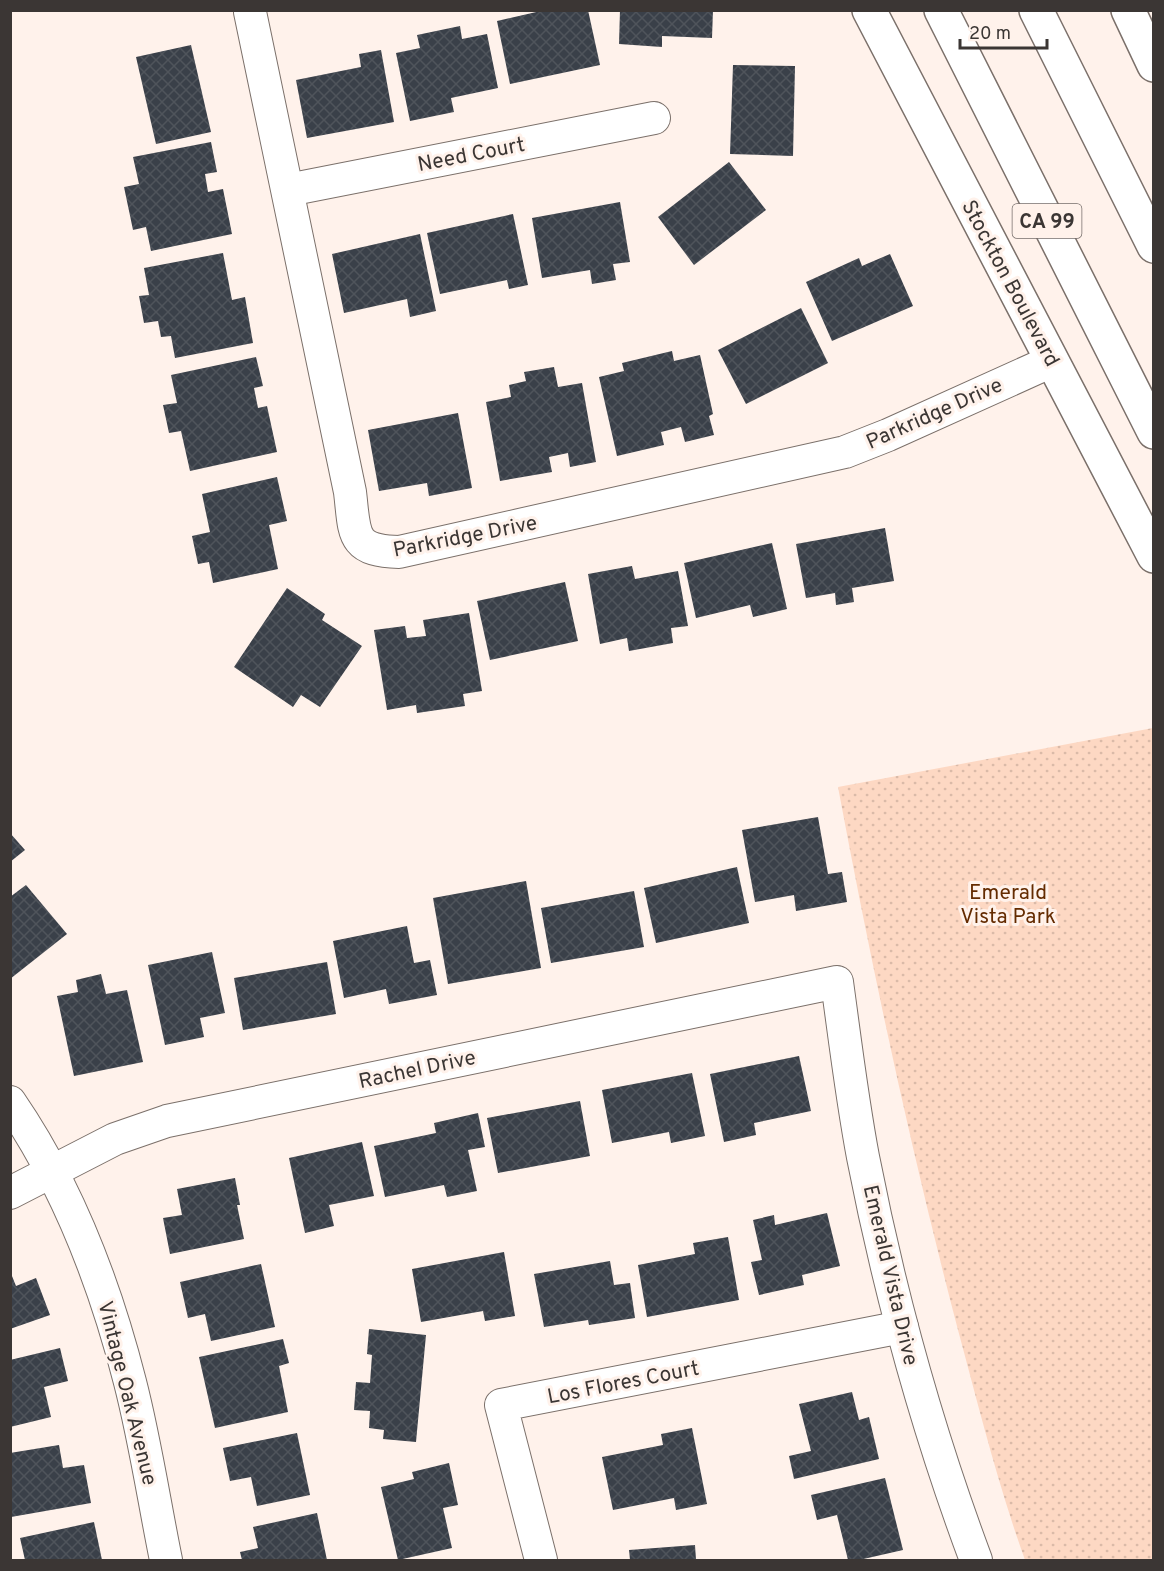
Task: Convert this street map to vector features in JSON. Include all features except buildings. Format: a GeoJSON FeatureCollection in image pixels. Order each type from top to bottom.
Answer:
{"type":"FeatureCollection","features":[{"type":"Feature","properties":{"kind":"main road","name":"Stockton Boulevard"},"geometry":{"type":"LineString","coordinates":[[869,10],[1154,556]]}},
{"type":"Feature","properties":{"kind":"main road","name":"CA 99"},"geometry":{"type":"LineString","coordinates":[[941,10],[1154,432]]}},
{"type":"Feature","properties":{"kind":"main road"},"geometry":{"type":"LineString","coordinates":[[1036,10],[1154,246]]}},
{"type":"Feature","properties":{"kind":"main road"},"geometry":{"type":"LineString","coordinates":[[1128,10],[1154,64]]}},
{"type":"Feature","properties":{"kind":"street","name":"Parkridge Drive"},"geometry":{"type":"LineString","coordinates":[[250,12],[350,492],[354,530],[362,544],[377,552],[399,552],[845,452],[1052,361]]}},
{"type":"Feature","properties":{"kind":"street","name":"Need Court"},"geometry":{"type":"LineString","coordinates":[[288,190],[654,118]]}},
{"type":"Feature","properties":{"kind":"street","name":"Rachel Drive"},"geometry":{"type":"LineString","coordinates":[[10,1193],[115,1139],[167,1121],[837,982]]}},
{"type":"Feature","properties":{"kind":"street","name":"Emerald Vista Drive"},"geometry":{"type":"LineString","coordinates":[[837,982],[863,1156],[902,1327],[952,1497],[976,1560]]}},
{"type":"Feature","properties":{"kind":"street","name":"Vintage Oak Avenue"},"geometry":{"type":"LineString","coordinates":[[10,1102],[66,1200],[106,1300],[130,1382],[166,1560]]}},
{"type":"Feature","properties":{"kind":"street","name":"Los Flores Court"},"geometry":{"type":"LineString","coordinates":[[541,1560],[501,1406],[902,1327]]}},
{"type":"Feature","properties":{"kind":"green space","name":"Emerald Vista Park"},"geometry":{"type":"Polygon","coordinates":[[[1153,728],[1153,1560],[1025,1560],[989,1446],[924,1195],[864,923],[838,787],[1153,728]]]}}]}
